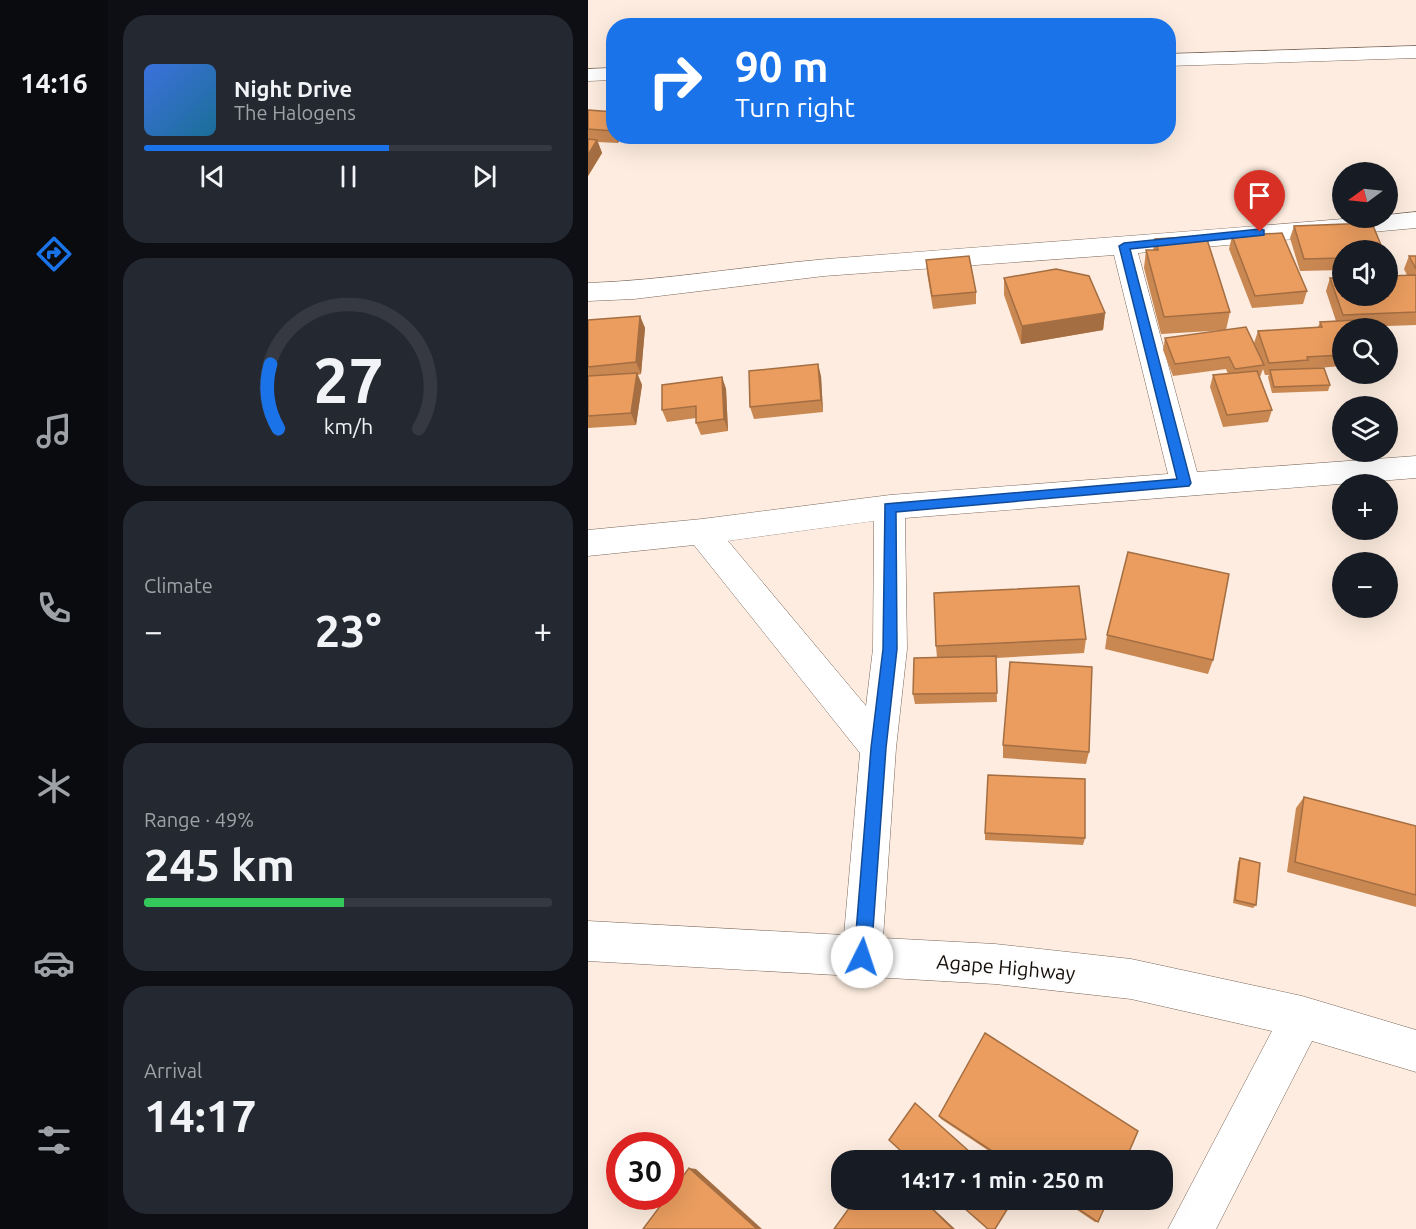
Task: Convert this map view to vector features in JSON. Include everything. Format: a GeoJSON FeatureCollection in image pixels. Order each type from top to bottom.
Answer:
{"type":"FeatureCollection","features":[{"type":"Feature","properties":{"kind":"street"},"geometry":{"type":"LineString","coordinates":[[1176,60],[1416,52]]}},
{"type":"Feature","properties":{"kind":"street"},"geometry":{"type":"LineString","coordinates":[[588,75],[606,74]]}},
{"type":"Feature","properties":{"kind":"street"},"geometry":{"type":"LineString","coordinates":[[588,292],[634,290],[824,268],[1124,246],[1416,219]]}},
{"type":"Feature","properties":{"kind":"street"},"geometry":{"type":"LineString","coordinates":[[1124,246],[1185,483]]}},
{"type":"Feature","properties":{"kind":"street"},"geometry":{"type":"LineString","coordinates":[[588,543],[702,532],[890,507],[1416,467]]}},
{"type":"Feature","properties":{"kind":"street"},"geometry":{"type":"LineString","coordinates":[[862,957],[878,748],[890,649],[890,507]]}},
{"type":"Feature","properties":{"kind":"street"},"geometry":{"type":"LineString","coordinates":[[702,532],[878,748]]}},
{"type":"Feature","properties":{"kind":"street","name":"Agape Highway"},"geometry":{"type":"LineString","coordinates":[[588,941],[994,964],[1131,979],[1302,1017],[1416,1052]]}},
{"type":"Feature","properties":{"kind":"street"},"geometry":{"type":"LineString","coordinates":[[1191,1229],[1302,1017]]}},
{"type":"Feature","properties":{"kind":"building"},"geometry":{"type":"Polygon","coordinates":[[[588,110],[606,111],[606,130],[588,129],[588,110]]]}},
{"type":"Feature","properties":{"kind":"building"},"geometry":{"type":"Polygon","coordinates":[[[588,139],[597,140],[588,155],[588,139]]]}},
{"type":"Feature","properties":{"kind":"building"},"geometry":{"type":"Polygon","coordinates":[[[1332,225],[1332,228],[1374,228],[1379,240],[1332,240],[1332,258],[1304,259],[1294,226],[1332,225]]]}},
{"type":"Feature","properties":{"kind":"building"},"geometry":{"type":"Polygon","coordinates":[[[1282,233],[1307,291],[1255,296],[1232,236],[1282,233]]]}},
{"type":"Feature","properties":{"kind":"building"},"geometry":{"type":"Polygon","coordinates":[[[1206,236],[1230,312],[1164,317],[1146,250],[1158,250],[1155,239],[1206,236]]]}},
{"type":"Feature","properties":{"kind":"building"},"geometry":{"type":"Polygon","coordinates":[[[969,256],[976,292],[932,296],[926,260],[969,256]]]}},
{"type":"Feature","properties":{"kind":"building"},"geometry":{"type":"Polygon","coordinates":[[[1409,256],[1416,256],[1416,269],[1409,256]]]}},
{"type":"Feature","properties":{"kind":"building"},"geometry":{"type":"Polygon","coordinates":[[[1056,269],[1089,276],[1105,313],[1022,326],[1004,278],[1056,269]]]}},
{"type":"Feature","properties":{"kind":"building"},"geometry":{"type":"Polygon","coordinates":[[[1416,275],[1416,312],[1343,315],[1340,306],[1398,306],[1398,276],[1416,275]]]}},
{"type":"Feature","properties":{"kind":"building"},"geometry":{"type":"Polygon","coordinates":[[[640,316],[636,362],[588,367],[588,320],[640,316]]]}},
{"type":"Feature","properties":{"kind":"building"},"geometry":{"type":"Polygon","coordinates":[[[1332,321],[1332,356],[1269,363],[1258,331],[1322,327],[1320,322],[1332,321]]]}},
{"type":"Feature","properties":{"kind":"building"},"geometry":{"type":"Polygon","coordinates":[[[1246,327],[1264,365],[1235,369],[1229,357],[1175,364],[1165,338],[1246,327]]]}},
{"type":"Feature","properties":{"kind":"building"},"geometry":{"type":"Polygon","coordinates":[[[818,364],[821,400],[750,407],[749,371],[818,364]]]}},
{"type":"Feature","properties":{"kind":"building"},"geometry":{"type":"Polygon","coordinates":[[[1324,368],[1330,385],[1274,387],[1270,370],[1324,368]]]}},
{"type":"Feature","properties":{"kind":"building"},"geometry":{"type":"Polygon","coordinates":[[[1257,371],[1272,410],[1227,415],[1213,375],[1257,371]]]}},
{"type":"Feature","properties":{"kind":"building"},"geometry":{"type":"Polygon","coordinates":[[[637,373],[631,413],[588,416],[588,376],[637,373]]]}},
{"type":"Feature","properties":{"kind":"building"},"geometry":{"type":"Polygon","coordinates":[[[722,377],[724,419],[696,423],[696,406],[662,410],[662,385],[722,377]]]}},
{"type":"Feature","properties":{"kind":"building"},"geometry":{"type":"Polygon","coordinates":[[[1128,552],[1229,574],[1213,660],[1107,635],[1128,552]]]}},
{"type":"Feature","properties":{"kind":"building"},"geometry":{"type":"Polygon","coordinates":[[[1079,586],[1086,639],[936,646],[934,593],[1079,586]]]}},
{"type":"Feature","properties":{"kind":"building"},"geometry":{"type":"Polygon","coordinates":[[[996,656],[997,693],[913,694],[914,658],[996,656]]]}},
{"type":"Feature","properties":{"kind":"building"},"geometry":{"type":"Polygon","coordinates":[[[1010,662],[1092,667],[1089,752],[1003,745],[1010,662]]]}},
{"type":"Feature","properties":{"kind":"building"},"geometry":{"type":"Polygon","coordinates":[[[988,775],[1085,779],[1085,838],[985,833],[988,775]]]}},
{"type":"Feature","properties":{"kind":"building"},"geometry":{"type":"Polygon","coordinates":[[[1304,797],[1416,826],[1416,895],[1295,862],[1304,797]]]}},
{"type":"Feature","properties":{"kind":"building"},"geometry":{"type":"Polygon","coordinates":[[[1240,858],[1260,863],[1256,905],[1235,900],[1240,858]]]}},
{"type":"Feature","properties":{"kind":"building"},"geometry":{"type":"Polygon","coordinates":[[[985,1033],[1138,1131],[1130,1150],[990,1150],[939,1116],[985,1033]]]}},
{"type":"Feature","properties":{"kind":"building"},"geometry":{"type":"Polygon","coordinates":[[[915,1103],[968,1150],[900,1150],[889,1140],[915,1103]]]}},
{"type":"Feature","properties":{"kind":"building"},"geometry":{"type":"Polygon","coordinates":[[[689,1168],[757,1229],[643,1229],[657,1210],[684,1210],[684,1175],[689,1168]]]}},
{"type":"Feature","properties":{"kind":"building"},"geometry":{"type":"Polygon","coordinates":[[[848,1210],[933,1210],[953,1229],[834,1229],[848,1210]]]}},
{"type":"Feature","properties":{"kind":"building"},"geometry":{"type":"Polygon","coordinates":[[[966,1210],[1007,1210],[995,1229],[988,1229],[966,1210]]]}},
{"type":"Feature","properties":{"kind":"building"},"geometry":{"type":"Polygon","coordinates":[[[1080,1210],[1103,1210],[1098,1222],[1080,1210]]]}},
{"type":"Feature","properties":{"kind":"route"},"geometry":{"type":"LineString","coordinates":[[862,957],[878,748],[890,649],[890,507],[1185,483],[1124,246],[1260,232]]}}]}
